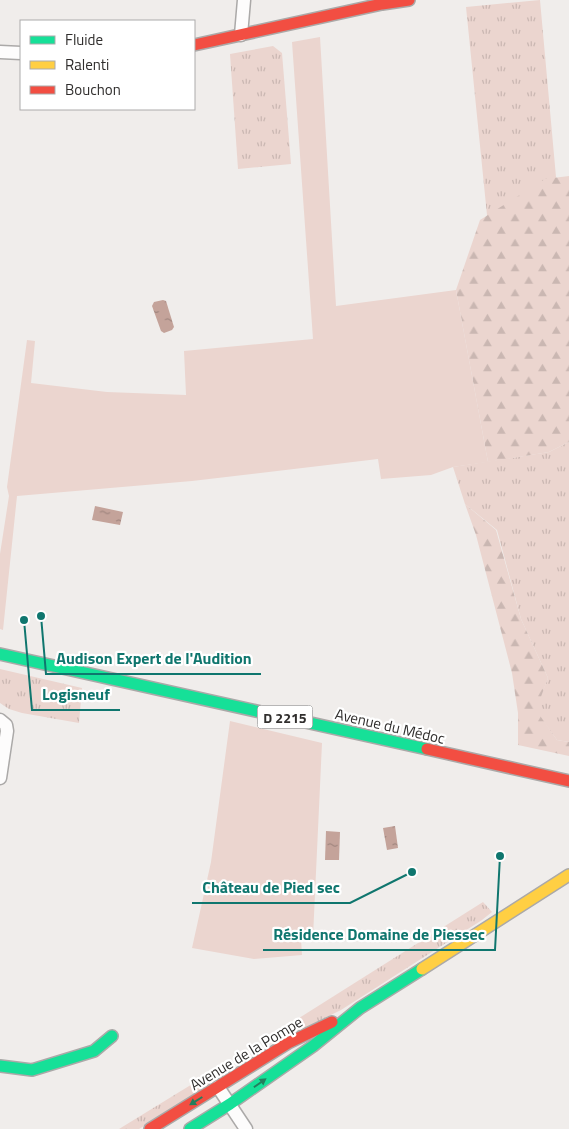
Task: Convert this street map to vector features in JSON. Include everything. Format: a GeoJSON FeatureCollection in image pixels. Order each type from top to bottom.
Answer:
{"type":"FeatureCollection","features":[{"type":"Feature","properties":{"kind":"street"},"geometry":{"type":"LineString","coordinates":[[241,35],[244,0]]}},
{"type":"Feature","properties":{"kind":"street"},"geometry":{"type":"LineString","coordinates":[[195,46],[382,2],[409,0]]}},
{"type":"Feature","properties":{"kind":"street"},"geometry":{"type":"LineString","coordinates":[[0,52],[20,53]]}},
{"type":"Feature","properties":{"kind":"street","name":"Avenue du Médoc"},"geometry":{"type":"LineString","coordinates":[[0,654],[250,708],[387,741],[569,781]]}},
{"type":"Feature","properties":{"kind":"street"},"geometry":{"type":"LineString","coordinates":[[0,720],[7,730],[0,778]]}},
{"type":"Feature","properties":{"kind":"street","name":"Avenue de la Pompe"},"geometry":{"type":"LineString","coordinates":[[190,1129],[230,1104],[313,1046],[360,1008],[569,875]]}},
{"type":"Feature","properties":{"kind":"street","name":"Avenue de la Pompe"},"geometry":{"type":"LineString","coordinates":[[150,1129],[288,1043],[360,1008]]}},
{"type":"Feature","properties":{"kind":"street"},"geometry":{"type":"LineString","coordinates":[[0,1066],[32,1070],[94,1051],[112,1036]]}},
{"type":"Feature","properties":{"kind":"street"},"geometry":{"type":"LineString","coordinates":[[218,1087],[246,1129]]}},
{"type":"Feature","properties":{"kind":"green space"},"geometry":{"type":"Polygon","coordinates":[[[540,0],[556,177],[569,222],[496,285],[466,7],[540,0]]]}},
{"type":"Feature","properties":{"kind":"green space"},"geometry":{"type":"Polygon","coordinates":[[[320,37],[336,306],[456,290],[488,462],[453,467],[431,475],[381,479],[378,459],[192,481],[17,496],[3,630],[0,629],[0,554],[9,496],[7,487],[27,340],[35,341],[31,383],[107,392],[186,395],[184,351],[313,339],[292,42],[320,37]]]}},
{"type":"Feature","properties":{"kind":"green space"},"geometry":{"type":"Polygon","coordinates":[[[273,46],[282,53],[291,164],[238,169],[230,54],[273,46]]]}},
{"type":"Feature","properties":{"kind":"green space"},"geometry":{"type":"Polygon","coordinates":[[[569,176],[569,442],[549,452],[488,462],[456,290],[480,220],[545,179],[569,176]]]}},
{"type":"Feature","properties":{"kind":"green space"},"geometry":{"type":"Polygon","coordinates":[[[569,442],[569,742],[557,740],[535,710],[548,678],[521,619],[497,530],[465,504],[453,467],[549,452],[569,442]]]}},
{"type":"Feature","properties":{"kind":"green space"},"geometry":{"type":"Polygon","coordinates":[[[465,504],[496,530],[521,619],[548,678],[536,710],[557,740],[569,742],[569,756],[518,745],[518,713],[512,673],[476,535],[465,504]]]}},
{"type":"Feature","properties":{"kind":"green space"},"geometry":{"type":"Polygon","coordinates":[[[0,669],[82,688],[79,723],[22,713],[9,709],[0,703],[0,669]]]}},
{"type":"Feature","properties":{"kind":"green space"},"geometry":{"type":"Polygon","coordinates":[[[230,721],[322,743],[313,937],[301,939],[302,955],[254,959],[192,948],[211,862],[230,721]]]}},
{"type":"Feature","properties":{"kind":"green space"},"geometry":{"type":"Polygon","coordinates":[[[483,902],[492,912],[482,920],[341,1010],[292,1034],[288,1025],[483,902]]]}},
{"type":"Feature","properties":{"kind":"green space"},"geometry":{"type":"Polygon","coordinates":[[[220,1067],[223,1075],[191,1098],[139,1129],[119,1129],[220,1067]]]}},
{"type":"Feature","properties":{"kind":"water"},"geometry":{"type":"Polygon","coordinates":[[[166,301],[174,327],[172,330],[164,333],[161,331],[152,306],[154,302],[166,301]]]}},
{"type":"Feature","properties":{"kind":"water"},"geometry":{"type":"Polygon","coordinates":[[[95,506],[123,512],[120,525],[92,520],[95,506]]]}},
{"type":"Feature","properties":{"kind":"water"},"geometry":{"type":"Polygon","coordinates":[[[395,826],[398,848],[387,850],[383,828],[395,826]]]}},
{"type":"Feature","properties":{"kind":"water"},"geometry":{"type":"Polygon","coordinates":[[[326,831],[340,832],[339,860],[325,860],[326,831]]]}},
{"type":"Feature","properties":{"kind":"traffic: fast"},"geometry":{"type":"LineString","coordinates":[[0,654],[427,749]]}},
{"type":"Feature","properties":{"kind":"traffic: fast"},"geometry":{"type":"LineString","coordinates":[[190,1129],[230,1104],[313,1046],[360,1008],[422,969]]}},
{"type":"Feature","properties":{"kind":"traffic: fast"},"geometry":{"type":"LineString","coordinates":[[0,1066],[32,1070],[94,1051],[112,1036]]}},
{"type":"Feature","properties":{"kind":"traffic: slow"},"geometry":{"type":"LineString","coordinates":[[422,969],[569,875]]}},
{"type":"Feature","properties":{"kind":"traffic: jam"},"geometry":{"type":"LineString","coordinates":[[195,45],[382,4],[409,0]]}},
{"type":"Feature","properties":{"kind":"traffic: jam"},"geometry":{"type":"LineString","coordinates":[[427,749],[569,781]]}},
{"type":"Feature","properties":{"kind":"traffic: jam"},"geometry":{"type":"LineString","coordinates":[[150,1129],[288,1043],[332,1022]]}},
{"type":"Feature","properties":{"kind":"place","name":"Audison Expert de l'Audition"},"geometry":{"type":"Point","coordinates":[41,616]}},
{"type":"Feature","properties":{"kind":"place","name":"Logisneuf"},"geometry":{"type":"Point","coordinates":[24,620]}},
{"type":"Feature","properties":{"kind":"place","name":"Résidence Domaine de Piessec"},"geometry":{"type":"Point","coordinates":[500,856]}},
{"type":"Feature","properties":{"kind":"place","name":"Château de Pied sec"},"geometry":{"type":"Point","coordinates":[412,872]}}]}
